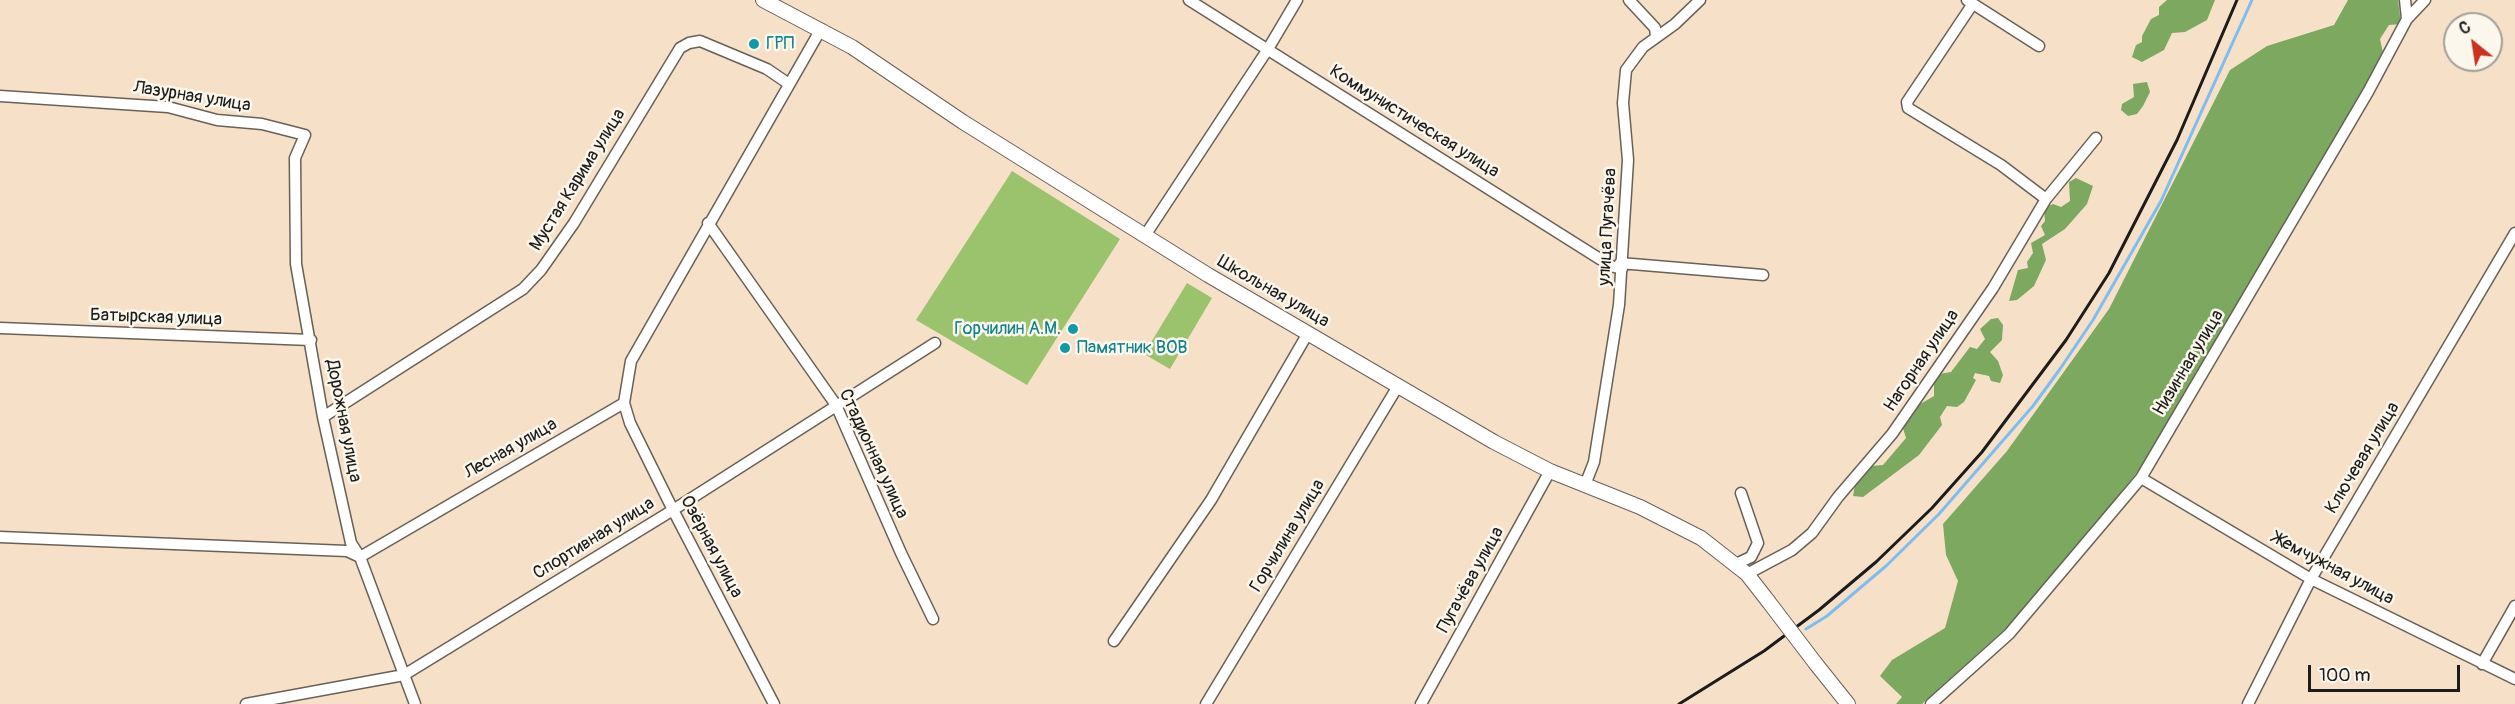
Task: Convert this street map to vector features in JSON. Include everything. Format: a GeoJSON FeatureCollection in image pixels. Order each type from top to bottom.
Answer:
{"type":"FeatureCollection","features":[{"type":"Feature","properties":{"kind":"street","name":"Школьная улица"},"geometry":{"type":"LineString","coordinates":[[763,0],[821,29],[963,122],[1146,234],[1208,275],[1398,386],[1550,471],[1674,522],[1701,538],[1747,574],[1816,664],[1838,698],[1848,704]]}},
{"type":"Feature","properties":{"kind":"street","name":"Коммунистическая улица"},"geometry":{"type":"LineString","coordinates":[[1189,0],[1611,266],[1621,266]]}},
{"type":"Feature","properties":{"kind":"street"},"geometry":{"type":"LineString","coordinates":[[1146,234],[1268,50],[1297,0]]}},
{"type":"Feature","properties":{"kind":"street"},"geometry":{"type":"LineString","coordinates":[[1629,0],[1655,28],[1656,36]]}},
{"type":"Feature","properties":{"kind":"street","name":"улица Пугачёва"},"geometry":{"type":"LineString","coordinates":[[1585,485],[1594,462],[1616,338],[1628,160],[1624,82],[1631,60],[1700,0]]}},
{"type":"Feature","properties":{"kind":"street"},"geometry":{"type":"LineString","coordinates":[[2405,0],[2407,19]]}},
{"type":"Feature","properties":{"kind":"street","name":"Низинная улица"},"geometry":{"type":"LineString","coordinates":[[1931,704],[2009,634],[2141,478],[2368,92],[2407,19],[2425,0]]}},
{"type":"Feature","properties":{"kind":"street"},"geometry":{"type":"LineString","coordinates":[[2039,46],[1969,3],[1906,102],[1908,108],[2001,165],[2046,199]]}},
{"type":"Feature","properties":{"kind":"street"},"geometry":{"type":"LineString","coordinates":[[624,403],[631,361],[821,29]]}},
{"type":"Feature","properties":{"kind":"street","name":"Мустая Карима улица"},"geometry":{"type":"LineString","coordinates":[[323,417],[523,289],[541,270],[574,223],[680,48],[700,41],[767,69],[789,84]]}},
{"type":"Feature","properties":{"kind":"street","name":"Лазурная улица"},"geometry":{"type":"LineString","coordinates":[[0,96],[168,106],[217,120],[262,124],[305,135]]}},
{"type":"Feature","properties":{"kind":"street","name":"Дорожная улица"},"geometry":{"type":"LineString","coordinates":[[305,135],[295,158],[296,264],[323,417],[351,543],[360,557],[415,704]]}},
{"type":"Feature","properties":{"kind":"street","name":"Нагорная улица"},"geometry":{"type":"LineString","coordinates":[[1747,574],[1792,550],[1812,533],[1838,497],[1892,434],[1993,288],[2046,199],[2096,138]]}},
{"type":"Feature","properties":{"kind":"street","name":"Стадионная улица"},"geometry":{"type":"LineString","coordinates":[[708,223],[836,405],[901,553],[933,619]]}},
{"type":"Feature","properties":{"kind":"street","name":"Ключевая улица"},"geometry":{"type":"LineString","coordinates":[[2248,704],[2311,579],[2515,233]]}},
{"type":"Feature","properties":{"kind":"street"},"geometry":{"type":"LineString","coordinates":[[1621,266],[1763,275]]}},
{"type":"Feature","properties":{"kind":"street","name":"Батырская улица"},"geometry":{"type":"LineString","coordinates":[[0,328],[311,340]]}},
{"type":"Feature","properties":{"kind":"street"},"geometry":{"type":"LineString","coordinates":[[1114,641],[1211,500],[1308,333]]}},
{"type":"Feature","properties":{"kind":"street","name":"Спортивная улица"},"geometry":{"type":"LineString","coordinates":[[246,704],[404,675],[673,510],[836,405],[896,370],[934,343]]}},
{"type":"Feature","properties":{"kind":"street","name":"Горчилина улица"},"geometry":{"type":"LineString","coordinates":[[1206,704],[1398,386]]}},
{"type":"Feature","properties":{"kind":"street","name":"Озёрная улица"},"geometry":{"type":"LineString","coordinates":[[624,403],[630,423],[673,510],[774,704]]}},
{"type":"Feature","properties":{"kind":"street","name":"Лесная улица"},"geometry":{"type":"LineString","coordinates":[[360,557],[624,403]]}},
{"type":"Feature","properties":{"kind":"street","name":"Пугачёва улица"},"geometry":{"type":"LineString","coordinates":[[1421,704],[1550,471]]}},
{"type":"Feature","properties":{"kind":"street","name":"Жемчужная улица"},"geometry":{"type":"LineString","coordinates":[[2141,478],[2311,579],[2515,680]]}},
{"type":"Feature","properties":{"kind":"street"},"geometry":{"type":"LineString","coordinates":[[1736,564],[1751,557],[1758,543],[1741,493]]}},
{"type":"Feature","properties":{"kind":"street"},"geometry":{"type":"LineString","coordinates":[[0,537],[347,551],[360,557]]}},
{"type":"Feature","properties":{"kind":"street"},"geometry":{"type":"LineString","coordinates":[[2482,664],[2515,606]]}},
{"type":"Feature","properties":{"kind":"green space"},"geometry":{"type":"Polygon","coordinates":[[[2167,0],[2215,0],[2207,20],[2185,32],[2172,33],[2164,50],[2142,62],[2132,57],[2136,45],[2142,42],[2142,36],[2151,19],[2159,15],[2159,7],[2167,0]]]}},
{"type":"Feature","properties":{"kind":"green space"},"geometry":{"type":"Polygon","coordinates":[[[2348,0],[2398,0],[2401,24],[2389,25],[2380,39],[2383,53],[2360,96],[2151,455],[2026,610],[1922,704],[1896,704],[1902,697],[1880,676],[1892,660],[1945,628],[1958,581],[1946,555],[1943,524],[2007,451],[2109,309],[2230,70],[2267,46],[2334,25],[2348,0]]]}},
{"type":"Feature","properties":{"kind":"green space"},"geometry":{"type":"Polygon","coordinates":[[[2147,82],[2150,92],[2143,106],[2137,114],[2128,116],[2121,110],[2122,104],[2134,97],[2133,84],[2147,82]]]}},
{"type":"Feature","properties":{"kind":"green space"},"geometry":{"type":"Polygon","coordinates":[[[1012,171],[1120,239],[1027,385],[916,320],[1012,171]]]}},
{"type":"Feature","properties":{"kind":"green space"},"geometry":{"type":"Polygon","coordinates":[[[2076,178],[2093,186],[2087,204],[2065,229],[2042,244],[2046,260],[2034,286],[2017,300],[2009,301],[2018,270],[2028,268],[2027,262],[2033,253],[2031,243],[2045,235],[2041,226],[2045,221],[2044,208],[2053,204],[2061,207],[2070,201],[2069,182],[2076,178]]]}},
{"type":"Feature","properties":{"kind":"green space"},"geometry":{"type":"Polygon","coordinates":[[[1187,283],[1212,298],[1170,369],[1144,354],[1187,283]]]}},
{"type":"Feature","properties":{"kind":"green space"},"geometry":{"type":"Polygon","coordinates":[[[1998,318],[2003,325],[2002,340],[1990,352],[1998,361],[2003,375],[2000,383],[1991,381],[1989,376],[1975,373],[1973,378],[1976,380],[1964,402],[1957,407],[1947,406],[1940,417],[1942,425],[1919,455],[1863,497],[1853,496],[1855,485],[1871,466],[1883,465],[1906,438],[1902,425],[1915,407],[1934,396],[1934,381],[1939,374],[1951,372],[1970,347],[1977,349],[1985,339],[1980,329],[1991,319],[1998,318]]]}},
{"type":"Feature","properties":{"kind":"waterway"},"geometry":{"type":"LineString","coordinates":[[1806,629],[1827,616],[1886,566],[1939,514],[2033,406],[2060,369],[2093,320],[2161,201],[2252,0]]}},
{"type":"Feature","properties":{"kind":"railway"},"geometry":{"type":"LineString","coordinates":[[1679,704],[1764,651],[1819,610],[1876,562],[1932,508],[1982,452],[2066,340],[2109,273],[2177,140],[2237,0]]}},
{"type":"Feature","properties":{"kind":"place","name":"ГРП"},"geometry":{"type":"Point","coordinates":[754,44]}},
{"type":"Feature","properties":{"kind":"place","name":"Горчилин А.М."},"geometry":{"type":"Point","coordinates":[1073,329]}},
{"type":"Feature","properties":{"kind":"place","name":"Памятник ВОВ"},"geometry":{"type":"Point","coordinates":[1065,348]}}]}
